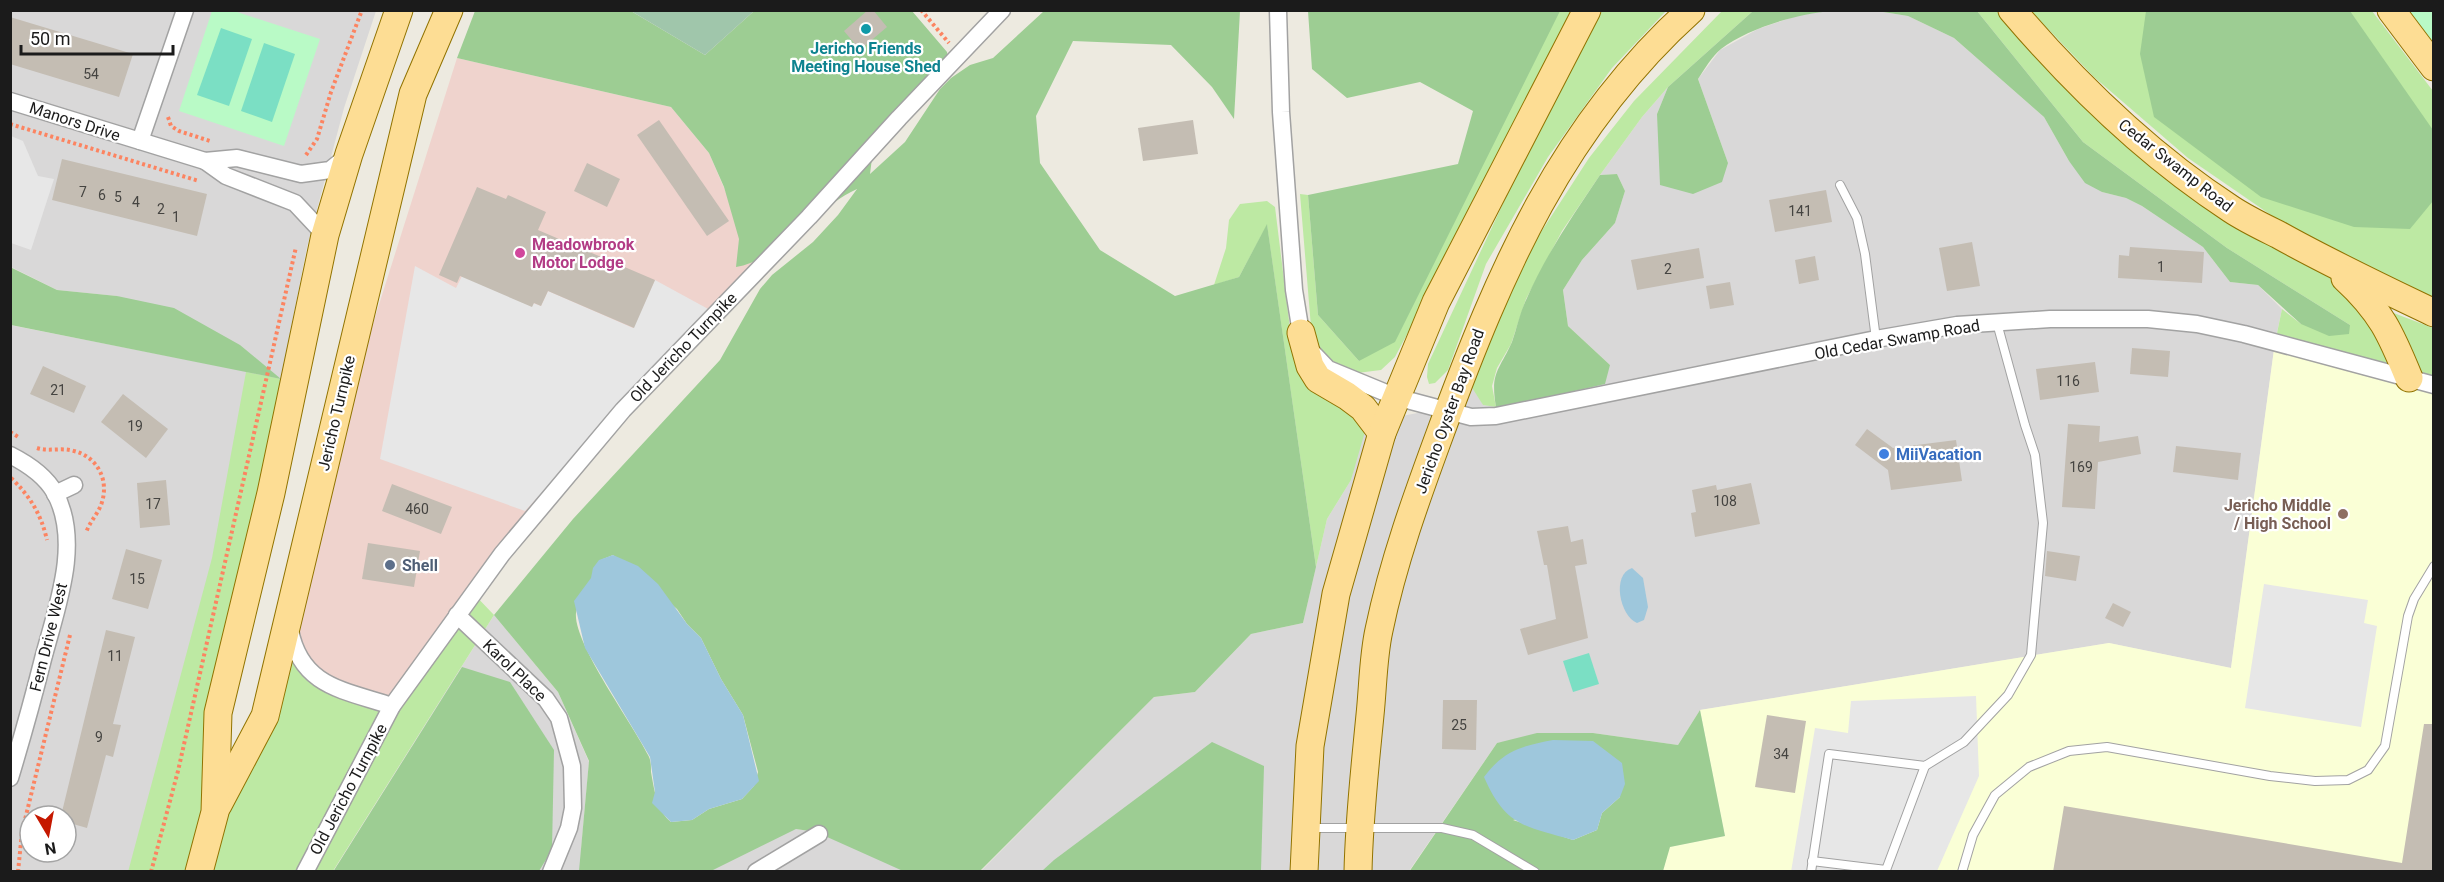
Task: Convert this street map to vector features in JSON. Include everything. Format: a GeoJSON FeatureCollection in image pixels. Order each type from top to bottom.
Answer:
{"type":"FeatureCollection","features":[{"type":"Feature","properties":{"kind":"main road","name":"Jericho Turnpike"},"geometry":{"type":"LineString","coordinates":[[215,812],[218,712],[271,493],[325,235],[349,154],[399,10]]}},
{"type":"Feature","properties":{"kind":"main road","name":"Jericho Turnpike"},"geometry":{"type":"LineString","coordinates":[[199,872],[215,812],[265,716],[413,94],[449,10]]}},
{"type":"Feature","properties":{"kind":"main road"},"geometry":{"type":"LineString","coordinates":[[1305,872],[1310,746],[1336,594],[1382,433],[1436,302],[1587,10]]}},
{"type":"Feature","properties":{"kind":"main road","name":"Jericho Oyster Bay Road"},"geometry":{"type":"LineString","coordinates":[[1358,872],[1359,830],[1378,632],[1408,520],[1482,322],[1549,184],[1603,104],[1634,68],[1692,10]]}},
{"type":"Feature","properties":{"kind":"main road","name":"Cedar Swamp Road"},"geometry":{"type":"LineString","coordinates":[[2012,10],[2039,42],[2107,111],[2169,164],[2231,209],[2327,261],[2433,313]]}},
{"type":"Feature","properties":{"kind":"main road"},"geometry":{"type":"LineString","coordinates":[[2391,10],[2433,67]]}},
{"type":"Feature","properties":{"kind":"main road"},"geometry":{"type":"LineString","coordinates":[[2327,261],[2369,300],[2421,381]]}},
{"type":"Feature","properties":{"kind":"main road"},"geometry":{"type":"LineString","coordinates":[[1301,333],[1310,366],[1318,379],[1355,402],[1382,433]]}},
{"type":"Feature","properties":{"kind":"street","name":"Manors Drive"},"geometry":{"type":"LineString","coordinates":[[140,141],[185,10]]}},
{"type":"Feature","properties":{"kind":"street","name":"Old Jericho Turnpike"},"geometry":{"type":"LineString","coordinates":[[305,872],[392,706],[502,554],[623,410],[809,217],[1002,10]]}},
{"type":"Feature","properties":{"kind":"street"},"geometry":{"type":"LineString","coordinates":[[1278,10],[1281,112],[1294,290],[1301,333],[1309,349],[1328,369],[1396,397]]}},
{"type":"Feature","properties":{"kind":"street","name":"Manors Drive"},"geometry":{"type":"LineString","coordinates":[[10,100],[205,161],[226,176],[295,203],[325,235]]}},
{"type":"Feature","properties":{"kind":"street","name":"Manors Drive"},"geometry":{"type":"LineString","coordinates":[[205,161],[237,158],[301,174],[330,170],[349,154]]}},
{"type":"Feature","properties":{"kind":"street","name":"Old Cedar Swamp Road"},"geometry":{"type":"LineString","coordinates":[[1396,397],[1471,417],[1496,416],[1876,339],[1957,326],[2050,319],[2148,319],[2197,324],[2244,334],[2421,381]]}},
{"type":"Feature","properties":{"kind":"street"},"geometry":{"type":"LineString","coordinates":[[10,455],[32,466],[55,494],[74,485]]}},
{"type":"Feature","properties":{"kind":"street","name":"Fern Drive West"},"geometry":{"type":"LineString","coordinates":[[10,778],[64,573],[66,540],[64,523],[55,494]]}},
{"type":"Feature","properties":{"kind":"street","name":"Karol Place"},"geometry":{"type":"LineString","coordinates":[[457,615],[546,699],[559,718],[572,766],[573,808],[569,828],[551,872]]}},
{"type":"Feature","properties":{"kind":"street","name":"Old Jericho Turnpike"},"geometry":{"type":"LineString","coordinates":[[288,618],[296,653],[314,676],[330,685],[392,706]]}},
{"type":"Feature","properties":{"kind":"street"},"geometry":{"type":"LineString","coordinates":[[756,872],[819,834]]}},
{"type":"Feature","properties":{"kind":"lane"},"geometry":{"type":"LineString","coordinates":[[1840,185],[1857,218],[1865,254],[1876,339]]}},
{"type":"Feature","properties":{"kind":"lane"},"geometry":{"type":"LineString","coordinates":[[1812,861],[1886,870],[1925,766],[1964,742],[2008,695],[2031,655],[2043,523],[2035,455],[1997,322]]}},
{"type":"Feature","properties":{"kind":"lane"},"geometry":{"type":"LineString","coordinates":[[1962,872],[1973,835],[1995,795],[2029,767],[2069,751],[2107,747],[2270,776],[2315,781],[2348,780],[2368,770],[2385,746],[2408,616],[2414,599],[2433,566]]}},
{"type":"Feature","properties":{"kind":"lane"},"geometry":{"type":"LineString","coordinates":[[1811,872],[1829,754],[1925,766]]}},
{"type":"Feature","properties":{"kind":"lane"},"geometry":{"type":"LineString","coordinates":[[1305,828],[1359,830],[1442,828],[1473,835],[1535,872]]}},
{"type":"Feature","properties":{"kind":"path"},"geometry":{"type":"LineString","coordinates":[[303,157],[309,154],[317,139],[331,92],[362,10]]}},
{"type":"Feature","properties":{"kind":"path"},"geometry":{"type":"LineString","coordinates":[[921,10],[960,54]]}},
{"type":"Feature","properties":{"kind":"path"},"geometry":{"type":"LineString","coordinates":[[169,111],[168,120],[171,126],[179,131],[213,142]]}},
{"type":"Feature","properties":{"kind":"path"},"geometry":{"type":"LineString","coordinates":[[10,124],[205,182]]}},
{"type":"Feature","properties":{"kind":"path"},"geometry":{"type":"LineString","coordinates":[[151,872],[178,771],[297,243]]}},
{"type":"Feature","properties":{"kind":"path"},"geometry":{"type":"LineString","coordinates":[[10,477],[26,492],[37,510],[47,542]]}},
{"type":"Feature","properties":{"kind":"shaded area"},"geometry":{"type":"Polygon","coordinates":[[[1831,10],[1877,11],[1908,16],[1954,38],[2044,117],[2069,161],[2102,192],[2126,198],[2142,206],[2203,247],[2230,282],[2258,285],[2282,309],[2275,342],[2231,668],[2109,643],[1700,710],[1678,745],[1593,733],[1497,743],[1409,871],[980,872],[1154,697],[1195,692],[1251,634],[1303,623],[1327,519],[1351,480],[1365,423],[1444,408],[1472,371],[1483,405],[1506,407],[1610,365],[1568,326],[1563,290],[1582,260],[1615,223],[1625,191],[1617,174],[1600,175],[1642,117],[1668,87],[1657,114],[1728,163],[1698,79],[1720,50],[1758,29],[1805,13],[1831,10]]]}},
{"type":"Feature","properties":{"kind":"shaded area"},"geometry":{"type":"Polygon","coordinates":[[[11,11],[376,11],[344,108],[307,247],[281,379],[197,871],[11,871],[10,325],[280,378],[117,296],[57,290],[11,267],[11,11]]]}},
{"type":"Feature","properties":{"kind":"shaded area"},"geometry":{"type":"Polygon","coordinates":[[[631,11],[754,11],[705,55],[631,11]]]}},
{"type":"Feature","properties":{"kind":"shaded area"},"geometry":{"type":"Polygon","coordinates":[[[457,58],[671,107],[709,153],[740,225],[768,255],[631,400],[391,704],[315,674],[290,617],[333,450],[457,58]]]}},
{"type":"Feature","properties":{"kind":"shaded area"},"geometry":{"type":"Polygon","coordinates":[[[11,136],[23,141],[38,176],[54,179],[31,250],[11,243],[11,136]]]}},
{"type":"Feature","properties":{"kind":"shaded area"},"geometry":{"type":"Polygon","coordinates":[[[415,266],[456,288],[462,276],[541,306],[548,291],[633,328],[655,280],[710,310],[525,511],[380,459],[415,266]]]}},
{"type":"Feature","properties":{"kind":"shaded area","name":"Jericho Middle / High School"},"geometry":{"type":"Polygon","coordinates":[[[2275,342],[2433,385],[2433,871],[1663,872],[1669,847],[1725,836],[1700,710],[2109,643],[2231,668],[2275,342]]]}},
{"type":"Feature","properties":{"kind":"shaded area"},"geometry":{"type":"Polygon","coordinates":[[[2264,584],[2368,600],[2364,623],[2377,626],[2361,727],[2245,708],[2264,584]]]}},
{"type":"Feature","properties":{"kind":"shaded area"},"geometry":{"type":"Polygon","coordinates":[[[494,615],[558,692],[589,762],[581,851],[796,829],[816,832],[970,872],[333,872],[494,615]]]}},
{"type":"Feature","properties":{"kind":"shaded area"},"geometry":{"type":"Polygon","coordinates":[[[1976,696],[1979,776],[1937,871],[1791,872],[1815,728],[1848,733],[1851,701],[1976,696]]]}},
{"type":"Feature","properties":{"kind":"green space"},"geometry":{"type":"Polygon","coordinates":[[[212,11],[234,11],[320,39],[284,146],[179,111],[212,11]]]}},
{"type":"Feature","properties":{"kind":"green space"},"geometry":{"type":"Polygon","coordinates":[[[475,11],[631,11],[705,55],[754,11],[912,11],[947,52],[948,60],[872,158],[870,174],[905,142],[940,89],[951,78],[970,65],[993,58],[1044,11],[1240,11],[1234,119],[1212,87],[1171,45],[1073,41],[1036,116],[1040,163],[1100,250],[1175,296],[1239,277],[1267,224],[1316,567],[1303,623],[1251,634],[1195,692],[1154,697],[980,871],[903,871],[816,832],[796,829],[711,871],[579,871],[589,761],[558,692],[494,615],[573,519],[720,360],[760,289],[772,275],[813,242],[838,215],[857,189],[842,197],[768,254],[736,267],[739,239],[724,187],[709,153],[671,107],[457,58],[475,11]],[[613,555],[597,564],[576,613],[584,643],[594,663],[649,757],[657,799],[662,812],[671,822],[692,820],[709,809],[742,799],[754,786],[758,772],[743,715],[721,679],[701,638],[687,624],[677,609],[613,555]]]}},
{"type":"Feature","properties":{"kind":"green space"},"geometry":{"type":"Polygon","coordinates":[[[1308,11],[1560,11],[1395,342],[1359,361],[1318,315],[1308,195],[1458,164],[1473,111],[1420,82],[1347,98],[1312,69],[1308,11]]]}},
{"type":"Feature","properties":{"kind":"green space"},"geometry":{"type":"Polygon","coordinates":[[[1559,11],[1578,11],[1395,357],[1381,370],[1357,373],[1334,365],[1319,347],[1311,327],[1300,194],[1308,195],[1318,315],[1359,361],[1559,11]]]}},
{"type":"Feature","properties":{"kind":"green space"},"geometry":{"type":"Polygon","coordinates":[[[1602,11],[1666,11],[1612,68],[1548,157],[1486,264],[1448,370],[1435,383],[1429,384],[1428,364],[1530,146],[1602,11]]]}},
{"type":"Feature","properties":{"kind":"green space"},"geometry":{"type":"Polygon","coordinates":[[[1722,11],[1753,11],[1668,87],[1642,117],[1600,175],[1562,231],[1526,299],[1511,344],[1497,368],[1492,386],[1496,407],[1483,405],[1471,386],[1472,371],[1532,246],[1589,158],[1634,101],[1722,11]]]}},
{"type":"Feature","properties":{"kind":"green space"},"geometry":{"type":"Polygon","coordinates":[[[1753,11],[1831,11],[1773,23],[1732,41],[1718,52],[1698,79],[1728,163],[1722,182],[1693,194],[1660,185],[1657,114],[1668,87],[1753,11]]]}},
{"type":"Feature","properties":{"kind":"green space"},"geometry":{"type":"Polygon","coordinates":[[[1877,11],[1977,11],[2083,142],[2227,248],[2350,325],[2349,334],[2329,336],[2301,324],[2258,285],[2230,282],[2203,247],[2142,206],[2126,198],[2102,192],[2085,183],[2069,161],[2044,117],[1954,38],[1908,16],[1877,11]]]}},
{"type":"Feature","properties":{"kind":"green space"},"geometry":{"type":"Polygon","coordinates":[[[1977,11],[2007,11],[2053,63],[2324,262],[2405,374],[2276,338],[2282,309],[2301,324],[2350,325],[2227,248],[2083,142],[1977,11]]]}},
{"type":"Feature","properties":{"kind":"green space"},"geometry":{"type":"Polygon","coordinates":[[[2031,11],[2372,11],[2433,91],[2433,301],[2297,233],[2188,158],[2094,77],[2031,11]]]}},
{"type":"Feature","properties":{"kind":"green space"},"geometry":{"type":"Polygon","coordinates":[[[2146,11],[2350,11],[2433,130],[2433,201],[2410,229],[2354,227],[2261,197],[2154,117],[2140,54],[2146,11]]]}},
{"type":"Feature","properties":{"kind":"green space"},"geometry":{"type":"Polygon","coordinates":[[[2408,11],[2433,11],[2433,42],[2408,11]]]}},
{"type":"Feature","properties":{"kind":"green space"},"geometry":{"type":"Polygon","coordinates":[[[221,28],[252,39],[229,106],[197,95],[221,28]]]}},
{"type":"Feature","properties":{"kind":"green space"},"geometry":{"type":"Polygon","coordinates":[[[264,43],[295,54],[272,122],[241,111],[264,43]]]}},
{"type":"Feature","properties":{"kind":"green space"},"geometry":{"type":"Polygon","coordinates":[[[1617,174],[1625,191],[1615,223],[1582,260],[1563,290],[1568,326],[1610,365],[1605,384],[1506,407],[1496,407],[1494,386],[1497,372],[1512,342],[1525,303],[1543,266],[1600,175],[1617,174]]]}},
{"type":"Feature","properties":{"kind":"green space"},"geometry":{"type":"Polygon","coordinates":[[[1267,201],[1275,207],[1293,353],[1365,423],[1364,435],[1351,480],[1327,519],[1316,567],[1267,225],[1239,277],[1214,285],[1226,248],[1229,220],[1240,204],[1267,201]]]}},
{"type":"Feature","properties":{"kind":"green space"},"geometry":{"type":"Polygon","coordinates":[[[10,267],[57,290],[117,296],[174,308],[240,345],[281,379],[11,325],[10,267]]]}},
{"type":"Feature","properties":{"kind":"green space"},"geometry":{"type":"Polygon","coordinates":[[[2391,312],[2433,328],[2433,376],[2419,372],[2391,312]]]}},
{"type":"Feature","properties":{"kind":"green space"},"geometry":{"type":"Polygon","coordinates":[[[246,372],[281,379],[214,811],[290,617],[315,674],[391,704],[472,592],[494,615],[333,871],[128,872],[212,558],[246,372]]]}},
{"type":"Feature","properties":{"kind":"green space"},"geometry":{"type":"Polygon","coordinates":[[[1589,653],[1599,684],[1573,692],[1563,661],[1589,653]]]}},
{"type":"Feature","properties":{"kind":"green space"},"geometry":{"type":"Polygon","coordinates":[[[462,667],[510,682],[554,750],[552,850],[539,871],[333,872],[462,667]]]}},
{"type":"Feature","properties":{"kind":"green space"},"geometry":{"type":"Polygon","coordinates":[[[1700,710],[1725,836],[1670,847],[1663,871],[1409,872],[1497,743],[1537,733],[1593,733],[1678,745],[1700,710]],[[1620,797],[1513,820],[1573,840],[1597,830],[1602,813],[1620,797]]]}},
{"type":"Feature","properties":{"kind":"green space"},"geometry":{"type":"Polygon","coordinates":[[[1212,742],[1264,766],[1261,871],[1042,871],[1054,860],[1212,742]]]}},
{"type":"Feature","properties":{"kind":"water"},"geometry":{"type":"Polygon","coordinates":[[[613,555],[638,566],[658,584],[687,624],[701,638],[721,679],[743,715],[759,781],[742,799],[709,809],[692,820],[671,822],[652,803],[655,792],[650,757],[585,648],[574,601],[591,578],[593,568],[599,560],[613,555]]]}},
{"type":"Feature","properties":{"kind":"water"},"geometry":{"type":"Polygon","coordinates":[[[1632,568],[1643,578],[1648,607],[1644,620],[1637,623],[1626,612],[1620,595],[1625,572],[1632,568]]]}},
{"type":"Feature","properties":{"kind":"water"},"geometry":{"type":"Polygon","coordinates":[[[1553,740],[1593,741],[1622,763],[1625,784],[1620,797],[1602,813],[1597,830],[1573,840],[1530,827],[1509,815],[1500,806],[1484,777],[1506,755],[1553,740]]]}},
{"type":"Feature","properties":{"kind":"building","name":"Jericho Friends Meeting House Shed"},"geometry":{"type":"Polygon","coordinates":[[[868,10],[873,10],[887,27],[860,50],[844,31],[868,10]]]}},
{"type":"Feature","properties":{"kind":"building"},"geometry":{"type":"Polygon","coordinates":[[[10,17],[133,54],[119,97],[10,64],[10,17]]]}},
{"type":"Feature","properties":{"kind":"building"},"geometry":{"type":"Polygon","coordinates":[[[659,120],[729,221],[707,236],[637,135],[659,120]]]}},
{"type":"Feature","properties":{"kind":"building"},"geometry":{"type":"Polygon","coordinates":[[[1193,120],[1198,154],[1143,161],[1138,128],[1193,120]]]}},
{"type":"Feature","properties":{"kind":"building"},"geometry":{"type":"Polygon","coordinates":[[[62,159],[207,194],[197,236],[52,200],[62,159]]]}},
{"type":"Feature","properties":{"kind":"building"},"geometry":{"type":"Polygon","coordinates":[[[587,163],[620,179],[607,207],[574,191],[587,163]]]}},
{"type":"Feature","properties":{"kind":"building","name":"Meadowbrook Motor Lodge"},"geometry":{"type":"Polygon","coordinates":[[[477,187],[506,199],[508,195],[546,212],[538,230],[655,280],[634,328],[548,291],[541,306],[534,303],[532,307],[460,276],[457,283],[439,275],[477,187]]]}},
{"type":"Feature","properties":{"kind":"building"},"geometry":{"type":"Polygon","coordinates":[[[1826,190],[1832,222],[1775,232],[1769,200],[1826,190]]]}},
{"type":"Feature","properties":{"kind":"building"},"geometry":{"type":"Polygon","coordinates":[[[1972,242],[1980,286],[1947,291],[1939,248],[1972,242]]]}},
{"type":"Feature","properties":{"kind":"building"},"geometry":{"type":"Polygon","coordinates":[[[2130,247],[2204,252],[2202,283],[2118,278],[2119,255],[2129,256],[2130,247]]]}},
{"type":"Feature","properties":{"kind":"building"},"geometry":{"type":"Polygon","coordinates":[[[1699,248],[1704,278],[1637,290],[1631,260],[1699,248]]]}},
{"type":"Feature","properties":{"kind":"building"},"geometry":{"type":"Polygon","coordinates":[[[1815,256],[1819,280],[1799,284],[1795,260],[1815,256]]]}},
{"type":"Feature","properties":{"kind":"building"},"geometry":{"type":"Polygon","coordinates":[[[1730,282],[1734,305],[1710,309],[1706,286],[1730,282]]]}},
{"type":"Feature","properties":{"kind":"building"},"geometry":{"type":"Polygon","coordinates":[[[2132,348],[2170,351],[2168,377],[2130,374],[2132,348]]]}},
{"type":"Feature","properties":{"kind":"building"},"geometry":{"type":"Polygon","coordinates":[[[2095,362],[2099,392],[2040,400],[2036,369],[2095,362]]]}},
{"type":"Feature","properties":{"kind":"building"},"geometry":{"type":"Polygon","coordinates":[[[43,366],[86,386],[74,413],[30,394],[43,366]]]}},
{"type":"Feature","properties":{"kind":"building"},"geometry":{"type":"Polygon","coordinates":[[[123,394],[168,429],[146,458],[101,422],[123,394]]]}},
{"type":"Feature","properties":{"kind":"building"},"geometry":{"type":"Polygon","coordinates":[[[2068,424],[2100,426],[2099,442],[2138,436],[2141,454],[2098,462],[2095,509],[2062,507],[2068,424]]]}},
{"type":"Feature","properties":{"kind":"building"},"geometry":{"type":"Polygon","coordinates":[[[1867,429],[1893,448],[1956,440],[1962,481],[1891,490],[1888,470],[1855,445],[1867,429]]]}},
{"type":"Feature","properties":{"kind":"building"},"geometry":{"type":"Polygon","coordinates":[[[2176,446],[2241,453],[2238,480],[2173,472],[2176,446]]]}},
{"type":"Feature","properties":{"kind":"building"},"geometry":{"type":"Polygon","coordinates":[[[166,480],[170,525],[140,528],[137,483],[166,480]]]}},
{"type":"Feature","properties":{"kind":"building"},"geometry":{"type":"Polygon","coordinates":[[[1751,483],[1760,524],[1695,537],[1691,513],[1696,512],[1692,490],[1716,485],[1717,490],[1751,483]]]}},
{"type":"Feature","properties":{"kind":"building"},"geometry":{"type":"Polygon","coordinates":[[[392,484],[452,507],[441,534],[382,511],[392,484]]]}},
{"type":"Feature","properties":{"kind":"building"},"geometry":{"type":"Polygon","coordinates":[[[1568,526],[1571,542],[1583,539],[1587,564],[1575,566],[1588,638],[1528,655],[1520,629],[1556,619],[1547,565],[1544,565],[1537,531],[1568,526]]]}},
{"type":"Feature","properties":{"kind":"building"},"geometry":{"type":"Polygon","coordinates":[[[368,543],[420,551],[414,587],[362,579],[368,543]]]}},
{"type":"Feature","properties":{"kind":"building"},"geometry":{"type":"Polygon","coordinates":[[[126,549],[162,560],[148,609],[112,599],[126,549]]]}},
{"type":"Feature","properties":{"kind":"building"},"geometry":{"type":"Polygon","coordinates":[[[2047,551],[2080,556],[2076,581],[2045,576],[2047,551]]]}},
{"type":"Feature","properties":{"kind":"building"},"geometry":{"type":"Polygon","coordinates":[[[2113,603],[2131,612],[2123,627],[2105,618],[2113,603]]]}},
{"type":"Feature","properties":{"kind":"building"},"geometry":{"type":"Polygon","coordinates":[[[106,630],[135,637],[113,724],[121,725],[113,757],[106,755],[87,828],[78,825],[78,804],[64,804],[106,630]]]}},
{"type":"Feature","properties":{"kind":"building"},"geometry":{"type":"Polygon","coordinates":[[[1443,700],[1477,700],[1476,750],[1442,749],[1443,700]]]}},
{"type":"Feature","properties":{"kind":"building"},"geometry":{"type":"Polygon","coordinates":[[[1767,715],[1806,721],[1795,793],[1755,787],[1767,715]]]}},
{"type":"Feature","properties":{"kind":"building"},"geometry":{"type":"Polygon","coordinates":[[[2424,724],[2433,724],[2433,872],[2053,872],[2064,806],[2402,863],[2424,724]]]}},
{"type":"Feature","properties":{"kind":"place","name":"Jericho Friends Meeting House Shed"},"geometry":{"type":"Point","coordinates":[866,29]}},
{"type":"Feature","properties":{"kind":"place","name":"Meadowbrook Motor Lodge"},"geometry":{"type":"Point","coordinates":[520,253]}},
{"type":"Feature","properties":{"kind":"place","name":"MiiVacation"},"geometry":{"type":"Point","coordinates":[1884,454]}},
{"type":"Feature","properties":{"kind":"place","name":"Jericho Middle / High School"},"geometry":{"type":"Point","coordinates":[2343,514]}},
{"type":"Feature","properties":{"kind":"place","name":"Shell"},"geometry":{"type":"Point","coordinates":[390,565]}}]}
